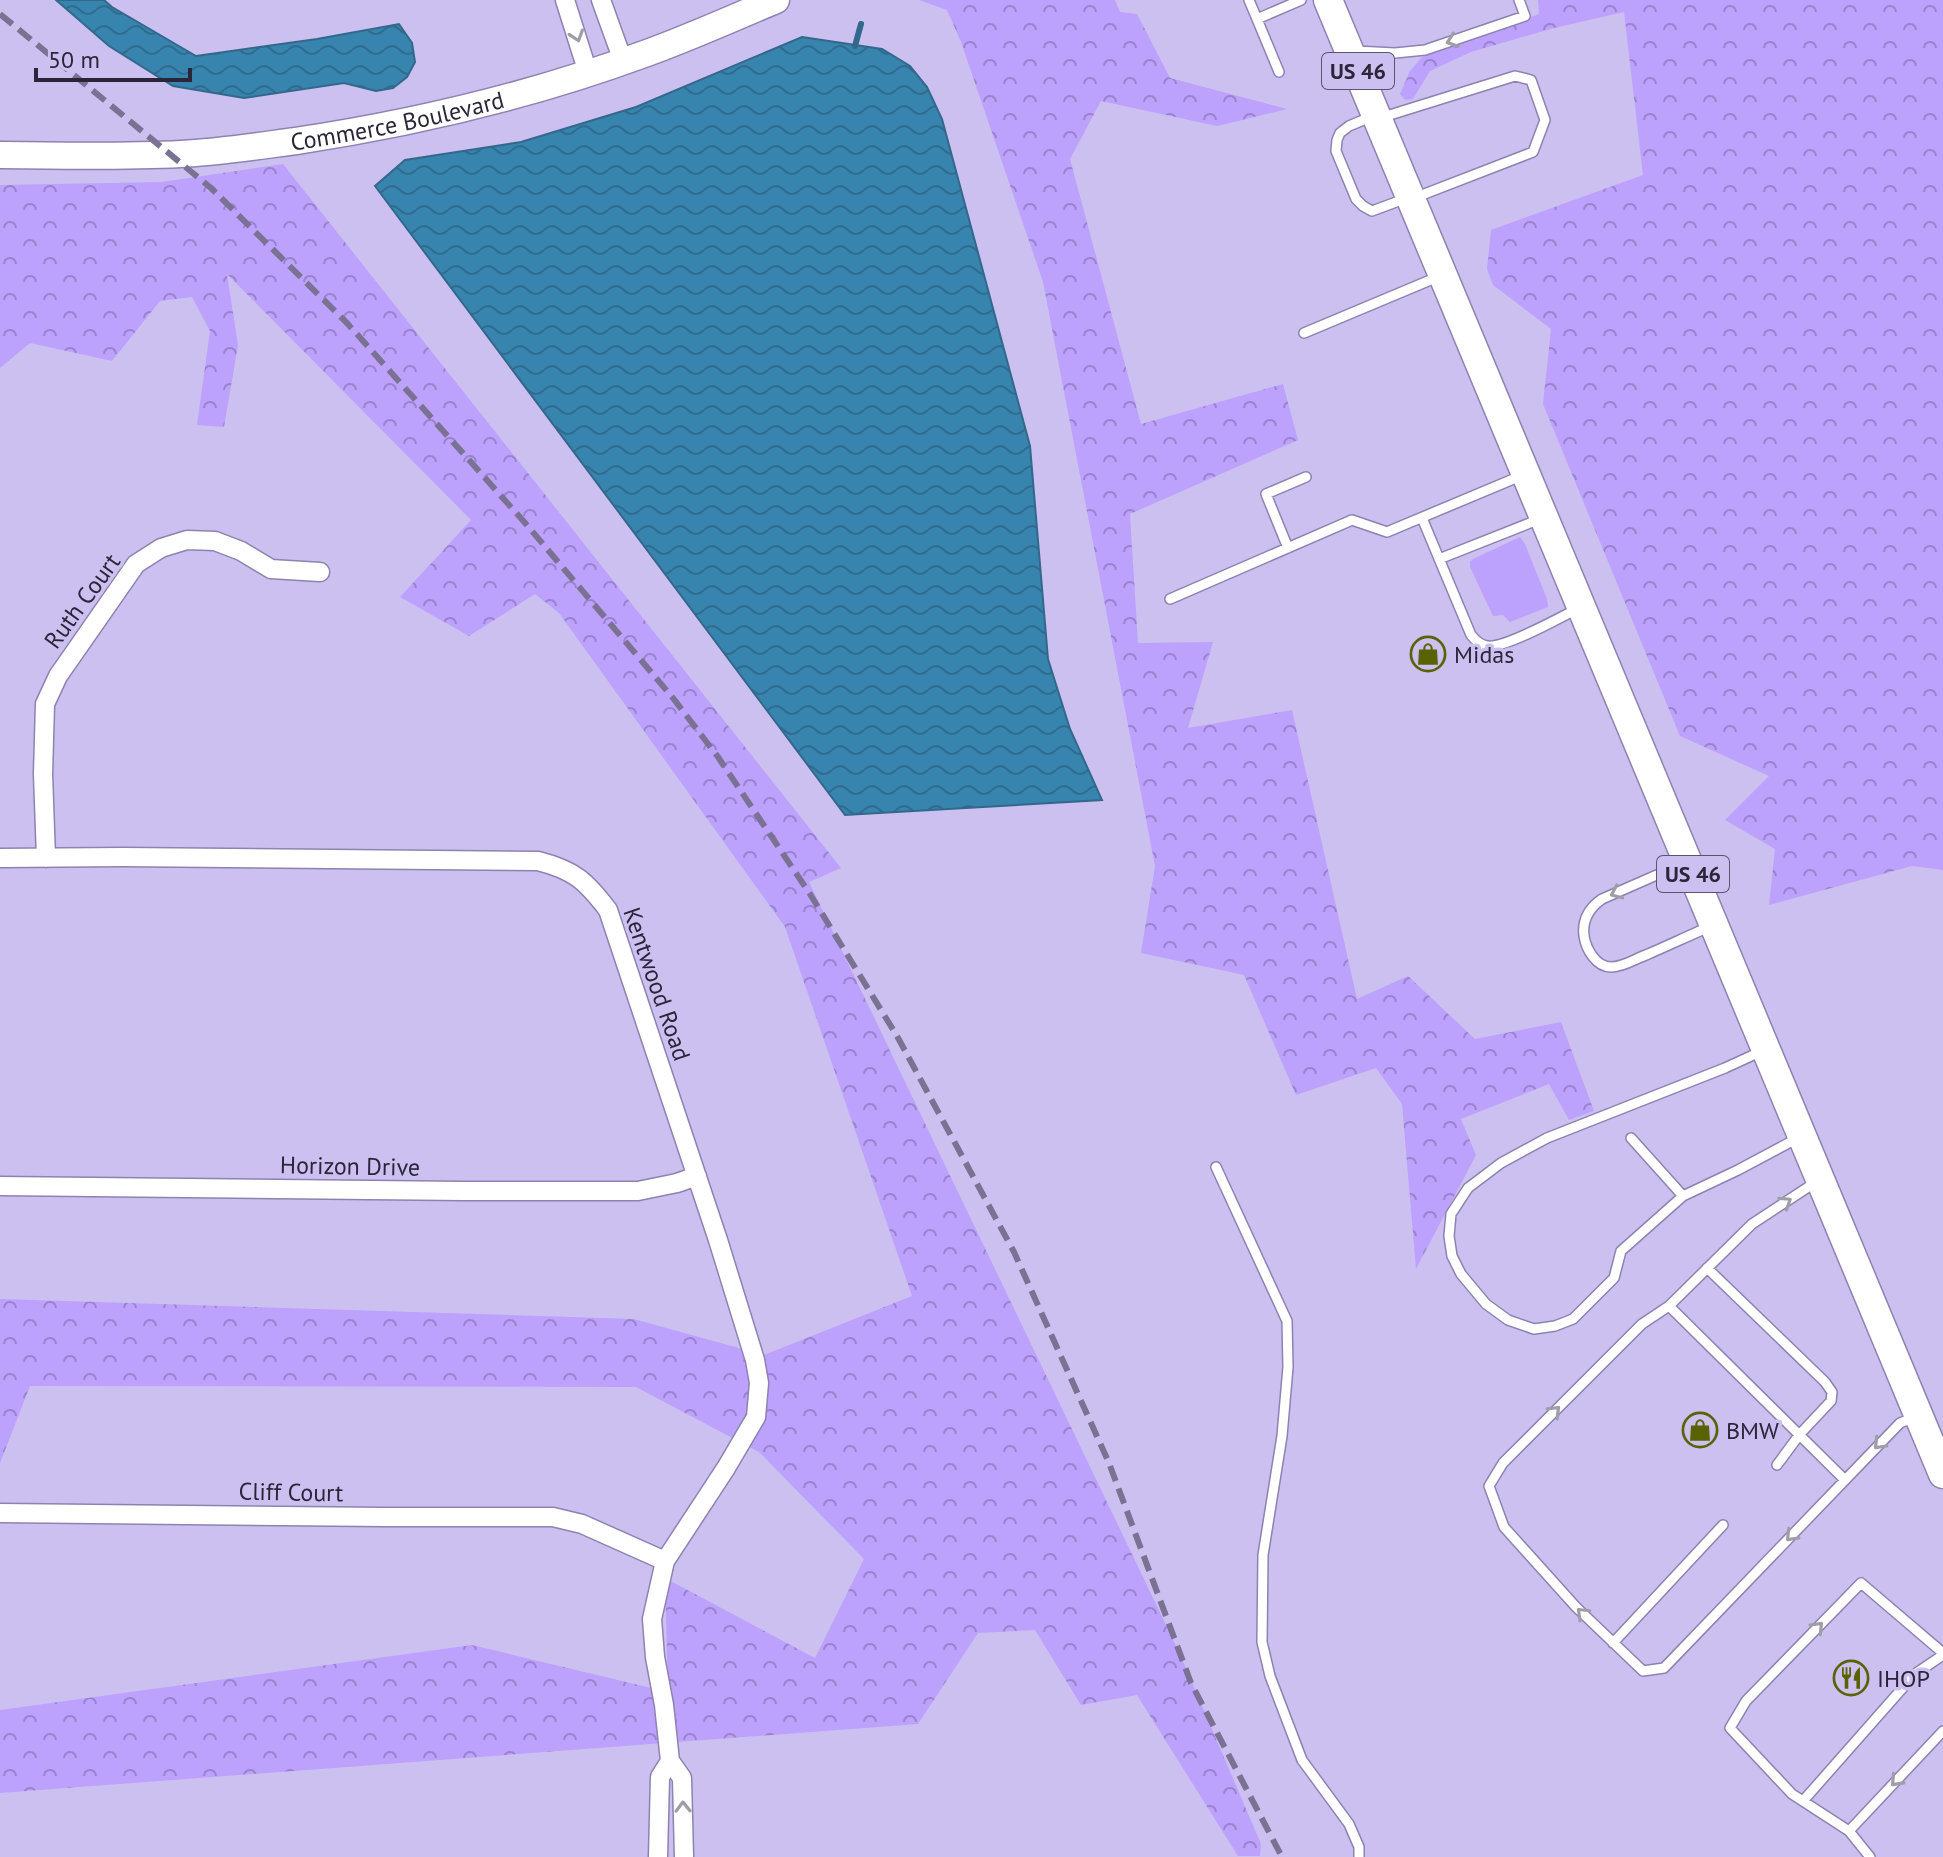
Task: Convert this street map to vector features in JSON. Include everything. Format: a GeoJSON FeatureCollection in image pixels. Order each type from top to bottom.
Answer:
{"type":"FeatureCollection","features":[{"type":"Feature","properties":{"kind":"main road","name":"Commerce Boulevard"},"geometry":{"type":"LineString","coordinates":[[0,155],[183,154],[405,123],[499,100],[588,73],[776,0]]}},
{"type":"Feature","properties":{"kind":"main road","name":"US 46"},"geometry":{"type":"LineString","coordinates":[[1328,0],[1943,1474]]}},
{"type":"Feature","properties":{"kind":"street"},"geometry":{"type":"LineString","coordinates":[[565,0],[588,73]]}},
{"type":"Feature","properties":{"kind":"street"},"geometry":{"type":"LineString","coordinates":[[601,0],[623,61]]}},
{"type":"Feature","properties":{"kind":"street","name":"Ruth Court"},"geometry":{"type":"LineString","coordinates":[[46,858],[43,774],[45,704],[58,676],[136,564],[161,548],[187,540],[215,541],[241,551],[271,569],[320,572]]}},
{"type":"Feature","properties":{"kind":"street","name":"Kentwood Road"},"geometry":{"type":"LineString","coordinates":[[0,858],[538,861],[559,866],[576,876],[592,889],[608,910],[697,1176],[755,1360],[759,1383],[756,1417],[665,1561],[652,1619],[670,1761],[682,1778],[684,1857]]}},
{"type":"Feature","properties":{"kind":"street","name":"Horizon Drive"},"geometry":{"type":"LineString","coordinates":[[0,1186],[638,1191],[697,1176]]}},
{"type":"Feature","properties":{"kind":"street","name":"Cliff Court"},"geometry":{"type":"LineString","coordinates":[[0,1513],[553,1517],[582,1524],[665,1561]]}},
{"type":"Feature","properties":{"kind":"street","name":"Kentwood Road"},"geometry":{"type":"LineString","coordinates":[[658,1857],[660,1777],[670,1761]]}},
{"type":"Feature","properties":{"kind":"lane"},"geometry":{"type":"LineString","coordinates":[[1249,0],[1279,72]]}},
{"type":"Feature","properties":{"kind":"lane"},"geometry":{"type":"LineString","coordinates":[[1257,19],[1301,0]]}},
{"type":"Feature","properties":{"kind":"lane"},"geometry":{"type":"LineString","coordinates":[[1349,51],[1395,53],[1425,50],[1525,16],[1519,0]]}},
{"type":"Feature","properties":{"kind":"lane"},"geometry":{"type":"LineString","coordinates":[[1515,76],[1531,80],[1545,120],[1533,152],[1411,198],[1372,211],[1363,206],[1356,199],[1336,151],[1340,133],[1349,126],[1377,116],[1515,76]]}},
{"type":"Feature","properties":{"kind":"lane"},"geometry":{"type":"LineString","coordinates":[[1304,333],[1443,274]]}},
{"type":"Feature","properties":{"kind":"lane"},"geometry":{"type":"LineString","coordinates":[[1170,599],[1352,520],[1387,532],[1526,474]]}},
{"type":"Feature","properties":{"kind":"lane"},"geometry":{"type":"LineString","coordinates":[[1288,548],[1266,494],[1306,477]]}},
{"type":"Feature","properties":{"kind":"lane"},"geometry":{"type":"LineString","coordinates":[[1422,518],[1471,635],[1485,646],[1509,641],[1581,607]]}},
{"type":"Feature","properties":{"kind":"lane"},"geometry":{"type":"LineString","coordinates":[[1439,559],[1544,518]]}},
{"type":"Feature","properties":{"kind":"lane"},"geometry":{"type":"LineString","coordinates":[[1687,861],[1592,906],[1584,925],[1586,944],[1598,962],[1610,968],[1714,925]]}},
{"type":"Feature","properties":{"kind":"lane"},"geometry":{"type":"LineString","coordinates":[[1765,1050],[1547,1138],[1501,1163],[1468,1188],[1451,1214],[1449,1236],[1452,1256],[1461,1274],[1486,1304],[1508,1320],[1534,1329],[1555,1326],[1573,1319],[1614,1278],[1621,1251],[1683,1196],[1801,1136]]}},
{"type":"Feature","properties":{"kind":"lane"},"geometry":{"type":"LineString","coordinates":[[1631,1138],[1683,1196]]}},
{"type":"Feature","properties":{"kind":"lane"},"geometry":{"type":"LineString","coordinates":[[1216,1167],[1287,1321],[1288,1367],[1282,1436],[1263,1555],[1262,1642],[1270,1676],[1302,1760],[1349,1824],[1359,1847],[1359,1857]]}},
{"type":"Feature","properties":{"kind":"lane"},"geometry":{"type":"LineString","coordinates":[[1819,1180],[1752,1224],[1669,1306],[1642,1324],[1503,1463],[1489,1486],[1504,1527],[1576,1607],[1643,1671],[1664,1668],[1900,1423],[1918,1415]]}},
{"type":"Feature","properties":{"kind":"lane"},"geometry":{"type":"LineString","coordinates":[[1707,1268],[1830,1388],[1831,1401],[1800,1434],[1777,1465]]}},
{"type":"Feature","properties":{"kind":"lane"},"geometry":{"type":"LineString","coordinates":[[1669,1306],[1845,1480]]}},
{"type":"Feature","properties":{"kind":"lane"},"geometry":{"type":"LineString","coordinates":[[1613,1643],[1723,1525]]}},
{"type":"Feature","properties":{"kind":"lane"},"geometry":{"type":"LineString","coordinates":[[1803,1801],[1915,1674],[1943,1654],[1861,1583],[1746,1701],[1730,1728],[1792,1794],[1849,1831],[1870,1857]]}},
{"type":"Feature","properties":{"kind":"lane"},"geometry":{"type":"LineString","coordinates":[[1849,1831],[1943,1731]]}},
{"type":"Feature","properties":{"kind":"green space"},"geometry":{"type":"Polygon","coordinates":[[[919,0],[1115,0],[1120,12],[1137,14],[1170,78],[1287,109],[1217,126],[1101,101],[1070,159],[1141,424],[1283,384],[1298,440],[1130,514],[1138,643],[1213,642],[1188,728],[1292,710],[1357,999],[1408,976],[1475,1039],[1561,1022],[1594,1111],[1569,1120],[1549,1084],[1461,1119],[1476,1155],[1416,1269],[1402,1104],[1376,1068],[1296,1095],[1244,975],[1141,953],[1155,866],[1043,282],[961,42],[947,10],[919,0]]]}},
{"type":"Feature","properties":{"kind":"green space"},"geometry":{"type":"Polygon","coordinates":[[[1538,0],[1943,0],[1943,870],[1912,866],[1769,905],[1775,849],[1725,820],[1769,776],[1680,736],[1543,404],[1551,329],[1493,285],[1487,269],[1491,230],[1643,175],[1624,12],[1471,52],[1430,71],[1413,99],[1405,100],[1400,94],[1410,71],[1422,57],[1539,14],[1538,0]]]}},
{"type":"Feature","properties":{"kind":"green space"},"geometry":{"type":"Polygon","coordinates":[[[283,164],[841,868],[809,882],[1179,1652],[1261,1844],[1260,1856],[1238,1856],[1137,1695],[1081,1705],[1035,1630],[978,1633],[918,1724],[0,1793],[0,1710],[472,1645],[668,1692],[665,1578],[815,1658],[864,1559],[759,1452],[636,1387],[30,1386],[0,1463],[0,1299],[634,1319],[764,1355],[912,1296],[785,927],[559,613],[535,594],[469,636],[400,597],[471,520],[227,274],[238,345],[224,427],[197,425],[210,331],[192,297],[160,301],[112,361],[30,343],[0,368],[0,185],[162,182],[283,164]]]}},
{"type":"Feature","properties":{"kind":"green space"},"geometry":{"type":"Polygon","coordinates":[[[1520,537],[1548,607],[1510,622],[1503,615],[1493,616],[1470,562],[1520,537]]]}},
{"type":"Feature","properties":{"kind":"water"},"geometry":{"type":"Polygon","coordinates":[[[56,0],[104,0],[196,56],[399,24],[412,43],[415,62],[407,77],[393,88],[376,91],[344,83],[244,98],[173,86],[109,46],[56,0]]]}},
{"type":"Feature","properties":{"kind":"water"},"geometry":{"type":"Polygon","coordinates":[[[802,37],[882,49],[910,66],[927,87],[942,119],[1030,446],[1048,659],[1070,729],[1102,800],[845,815],[375,186],[405,160],[521,142],[636,107],[802,37]]]}},
{"type":"Feature","properties":{"kind":"waterway"},"geometry":{"type":"LineString","coordinates":[[855,46],[861,24]]}},
{"type":"Feature","properties":{"kind":"railway"},"geometry":{"type":"LineString","coordinates":[[0,14],[211,188],[347,323],[526,524],[673,698],[718,757],[810,894],[897,1036],[1014,1252],[1109,1463],[1191,1683],[1282,1857]]}},
{"type":"Feature","properties":{"kind":"place","name":"Midas"},"geometry":{"type":"Point","coordinates":[1428,654]}},
{"type":"Feature","properties":{"kind":"place","name":"BMW"},"geometry":{"type":"Point","coordinates":[1700,1430]}},
{"type":"Feature","properties":{"kind":"place","name":"IHOP"},"geometry":{"type":"Point","coordinates":[1851,1678]}}]}
